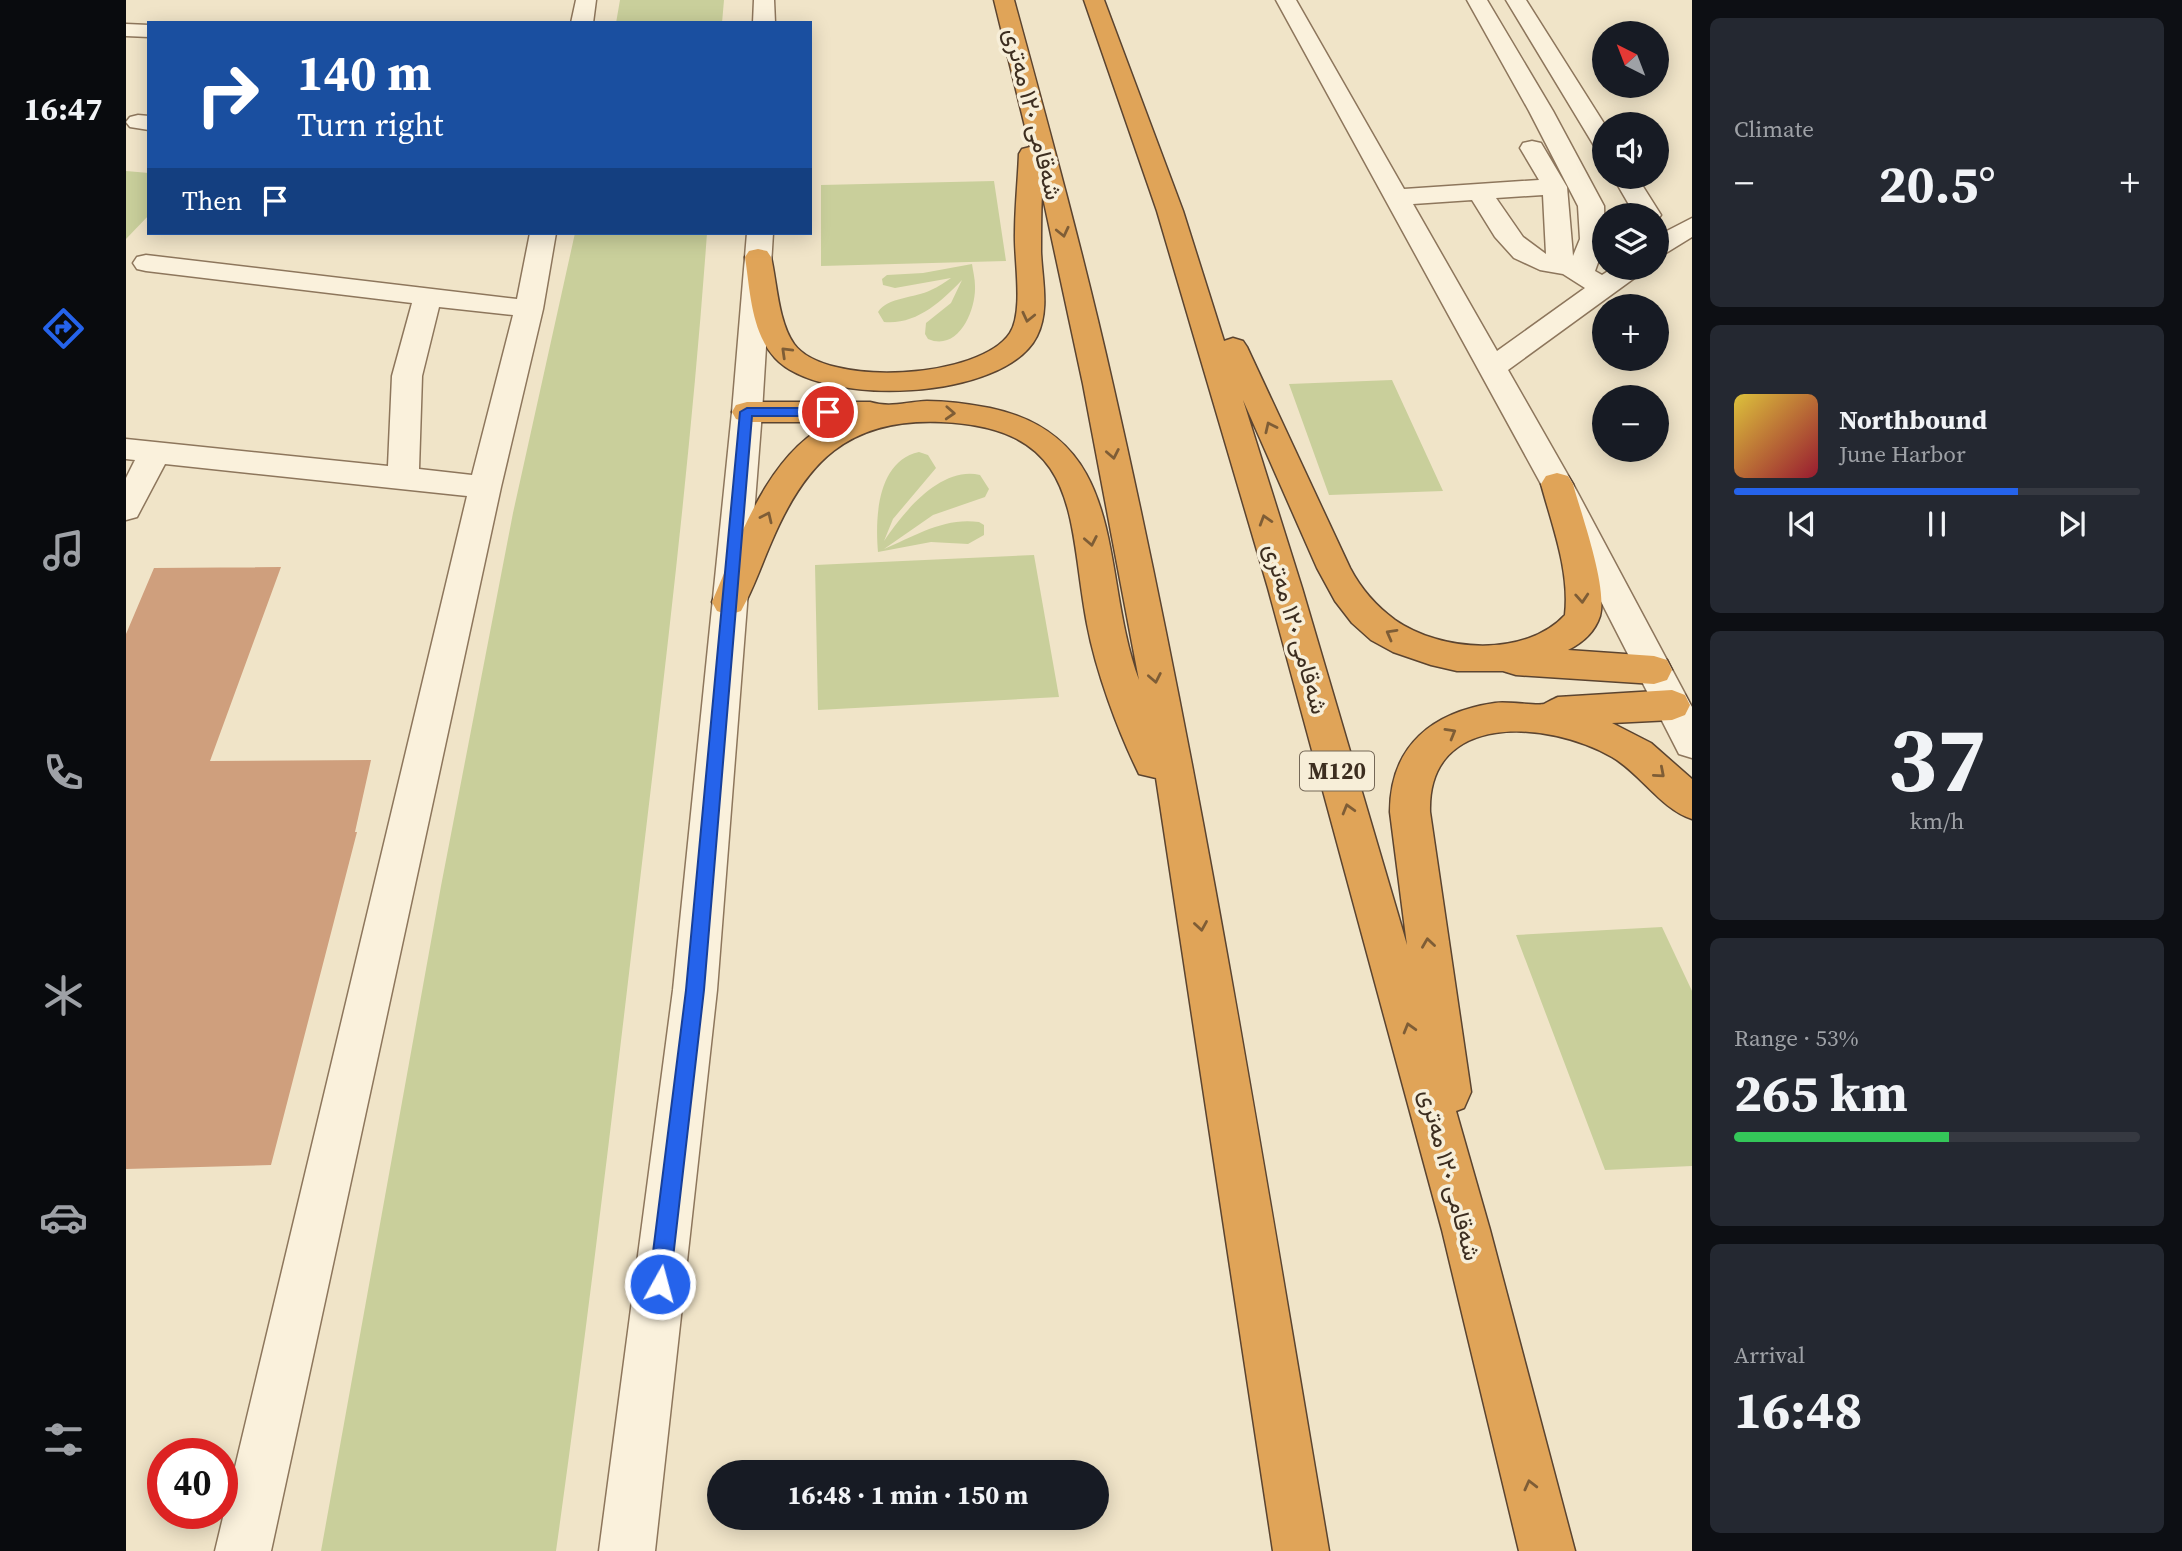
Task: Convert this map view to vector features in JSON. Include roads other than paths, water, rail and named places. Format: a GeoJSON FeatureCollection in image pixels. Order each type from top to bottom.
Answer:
{"type":"FeatureCollection","features":[{"type":"Feature","properties":{"kind":"highway","name":"شەقامی ١٢٠ مەتری"},"geometry":{"type":"LineString","coordinates":[[1004,0],[1032,103],[1103,402],[1192,871],[1301,1551]]}},
{"type":"Feature","properties":{"kind":"highway","name":"شەقامی ١٢٠ مەتری"},"geometry":{"type":"LineString","coordinates":[[1094,0],[1170,211],[1285,588],[1466,1230],[1547,1551]]}},
{"type":"Feature","properties":{"kind":"highway"},"geometry":{"type":"LineString","coordinates":[[759,245],[778,344],[799,363],[831,377],[872,382],[912,382],[958,374],[998,360],[1013,349],[1022,337],[1031,307],[1027,250],[1032,103]]}},
{"type":"Feature","properties":{"kind":"highway"},"geometry":{"type":"LineString","coordinates":[[1170,211],[1339,578],[1354,604],[1375,625],[1410,644],[1437,653],[1477,659],[1654,670]]}},
{"type":"Feature","properties":{"kind":"highway"},"geometry":{"type":"LineString","coordinates":[[747,405],[872,382]]}},
{"type":"Feature","properties":{"kind":"highway"},"geometry":{"type":"LineString","coordinates":[[747,405],[963,414],[1005,422],[1043,441],[1073,476],[1091,537],[1109,642],[1192,871]]}},
{"type":"Feature","properties":{"kind":"highway"},"geometry":{"type":"LineString","coordinates":[[729,602],[772,507],[801,462],[816,447],[853,425],[875,417],[909,412]]}},
{"type":"Feature","properties":{"kind":"highway"},"geometry":{"type":"LineString","coordinates":[[1477,659],[1520,656],[1571,632],[1583,615],[1581,576],[1557,484]]}},
{"type":"Feature","properties":{"kind":"highway"},"geometry":{"type":"LineString","coordinates":[[1466,1230],[1410,812],[1410,786],[1419,764],[1432,746],[1450,731],[1500,715],[1672,705]]}},
{"type":"Feature","properties":{"kind":"highway"},"geometry":{"type":"LineString","coordinates":[[1500,715],[1534,717],[1591,730],[1620,743],[1657,771],[1692,803]]}},
{"type":"Feature","properties":{"kind":"street"},"geometry":{"type":"LineString","coordinates":[[582,21],[586,0]]}},
{"type":"Feature","properties":{"kind":"street"},"geometry":{"type":"LineString","coordinates":[[764,0],[764,21]]}},
{"type":"Feature","properties":{"kind":"street"},"geometry":{"type":"LineString","coordinates":[[1286,0],[1557,484],[1692,743]]}},
{"type":"Feature","properties":{"kind":"street"},"geometry":{"type":"LineString","coordinates":[[1477,0],[1541,111],[1591,206],[1592,239],[1584,276],[1492,368]]}},
{"type":"Feature","properties":{"kind":"street"},"geometry":{"type":"LineString","coordinates":[[1516,0],[1592,124]]}},
{"type":"Feature","properties":{"kind":"street"},"geometry":{"type":"LineString","coordinates":[[126,30],[147,31]]}},
{"type":"Feature","properties":{"kind":"street"},"geometry":{"type":"LineString","coordinates":[[1541,111],[1529,138],[1554,187],[1557,208],[1555,250],[1584,276]]}},
{"type":"Feature","properties":{"kind":"street"},"geometry":{"type":"LineString","coordinates":[[1396,197],[1554,187]]}},
{"type":"Feature","properties":{"kind":"street"},"geometry":{"type":"LineString","coordinates":[[1479,191],[1519,251],[1540,263],[1584,276],[1592,275]]}},
{"type":"Feature","properties":{"kind":"street"},"geometry":{"type":"LineString","coordinates":[[1669,236],[1692,226]]}},
{"type":"Feature","properties":{"kind":"street"},"geometry":{"type":"LineString","coordinates":[[243,1551],[485,488],[529,309],[544,235]]}},
{"type":"Feature","properties":{"kind":"street"},"geometry":{"type":"LineString","coordinates":[[627,1551],[695,990],[759,245]]}},
{"type":"Feature","properties":{"kind":"street"},"geometry":{"type":"LineString","coordinates":[[146,263],[529,309]]}},
{"type":"Feature","properties":{"kind":"street"},"geometry":{"type":"LineString","coordinates":[[403,478],[407,376],[428,297]]}},
{"type":"Feature","properties":{"kind":"street"},"geometry":{"type":"LineString","coordinates":[[126,509],[141,450],[485,488]]}}]}
